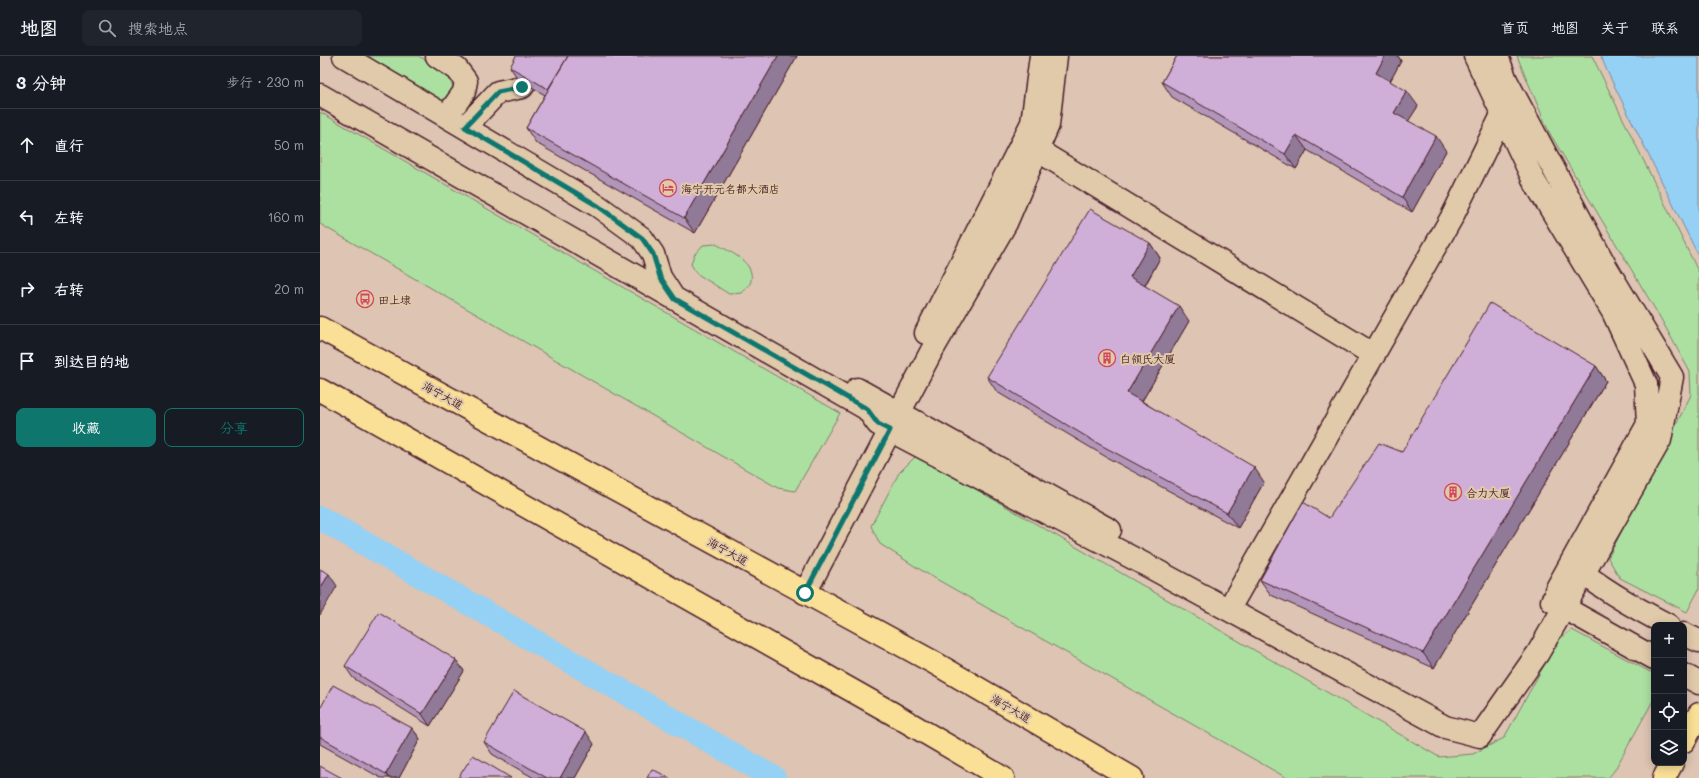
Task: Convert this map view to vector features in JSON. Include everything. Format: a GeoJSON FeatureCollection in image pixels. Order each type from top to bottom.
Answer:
{"type":"FeatureCollection","features":[{"type":"Feature","properties":{"kind":"main road","name":"海宁大道"},"geometry":{"type":"LineString","coordinates":[[320,328],[933,662],[1132,778]]}},
{"type":"Feature","properties":{"kind":"main road"},"geometry":{"type":"LineString","coordinates":[[320,390],[869,700],[1004,778]]}},
{"type":"Feature","properties":{"kind":"main road"},"geometry":{"type":"LineString","coordinates":[[1687,736],[1699,714]]}},
{"type":"Feature","properties":{"kind":"main road"},"geometry":{"type":"LineString","coordinates":[[1664,778],[1670,766]]}},
{"type":"Feature","properties":{"kind":"lane"},"geometry":{"type":"LineString","coordinates":[[344,56],[598,206],[642,238],[653,254],[660,277],[675,299]]}},
{"type":"Feature","properties":{"kind":"lane"},"geometry":{"type":"LineString","coordinates":[[437,56],[457,69],[466,81],[456,122]]}},
{"type":"Feature","properties":{"kind":"lane"},"geometry":{"type":"LineString","coordinates":[[456,122],[498,92],[522,87],[544,56]]}},
{"type":"Feature","properties":{"kind":"lane"},"geometry":{"type":"LineString","coordinates":[[799,590],[889,419],[968,252],[1032,123],[1041,56]]}},
{"type":"Feature","properties":{"kind":"lane"},"geometry":{"type":"LineString","coordinates":[[889,419],[930,354],[1006,223],[1048,125],[1056,56]]}},
{"type":"Feature","properties":{"kind":"lane"},"geometry":{"type":"LineString","coordinates":[[320,95],[867,409],[1235,598],[1405,692],[1475,725],[1493,708],[1558,604],[1577,569],[1648,424],[1646,384],[1613,312],[1534,181],[1475,56]]}},
{"type":"Feature","properties":{"kind":"lane"},"geometry":{"type":"LineString","coordinates":[[1497,56],[1506,80],[1606,266],[1672,377],[1660,440],[1577,569]]}},
{"type":"Feature","properties":{"kind":"lane"},"geometry":{"type":"LineString","coordinates":[[320,85],[660,277],[889,419],[1141,563],[1446,727],[1480,736],[1538,653],[1558,604]]}},
{"type":"Feature","properties":{"kind":"lane"},"geometry":{"type":"LineString","coordinates":[[1235,598],[1452,218],[1502,115]]}},
{"type":"Feature","properties":{"kind":"lane"},"geometry":{"type":"LineString","coordinates":[[1037,150],[1374,355]]}},
{"type":"Feature","properties":{"kind":"lane"},"geometry":{"type":"LineString","coordinates":[[1577,569],[1636,608],[1662,622]]}},
{"type":"Feature","properties":{"kind":"lane"},"geometry":{"type":"LineString","coordinates":[[1558,604],[1651,656]]}},
{"type":"Feature","properties":{"kind":"lane"},"geometry":{"type":"LineString","coordinates":[[1687,635],[1699,641]]}},
{"type":"Feature","properties":{"kind":"lane"},"geometry":{"type":"LineString","coordinates":[[1687,677],[1699,683]]}},
{"type":"Feature","properties":{"kind":"green space"},"geometry":{"type":"Polygon","coordinates":[[[362,56],[418,56],[430,62],[448,76],[453,87],[448,100],[437,101],[362,56]]]}},
{"type":"Feature","properties":{"kind":"green space"},"geometry":{"type":"Polygon","coordinates":[[[1517,56],[1592,56],[1699,273],[1699,589],[1687,612],[1620,578],[1608,558],[1691,395],[1690,372],[1661,319],[1549,132],[1517,56]]]}},
{"type":"Feature","properties":{"kind":"green space"},"geometry":{"type":"Polygon","coordinates":[[[320,112],[840,413],[795,491],[778,488],[320,224],[320,112]]]}},
{"type":"Feature","properties":{"kind":"green space"},"geometry":{"type":"Polygon","coordinates":[[[716,244],[741,259],[750,270],[750,284],[742,293],[729,294],[696,273],[691,264],[694,255],[703,245],[716,244]]]}},
{"type":"Feature","properties":{"kind":"green space"},"geometry":{"type":"Polygon","coordinates":[[[917,455],[1439,757],[1473,754],[1504,738],[1558,640],[1572,630],[1651,672],[1651,704],[1614,771],[1608,778],[1287,778],[924,572],[880,544],[871,526],[899,473],[917,455]]]}},
{"type":"Feature","properties":{"kind":"water"},"geometry":{"type":"Polygon","coordinates":[[[1601,56],[1699,56],[1699,257],[1607,71],[1601,56]]]}},
{"type":"Feature","properties":{"kind":"building"},"geometry":{"type":"Polygon","coordinates":[[[516,56],[568,56],[548,89],[510,67],[516,56]]]}},
{"type":"Feature","properties":{"kind":"building","name":"海宁开元名都大酒店"},"geometry":{"type":"Polygon","coordinates":[[[568,56],[778,56],[684,218],[526,128],[568,56]]]}},
{"type":"Feature","properties":{"kind":"building"},"geometry":{"type":"Polygon","coordinates":[[[1177,56],[1385,56],[1376,73],[1407,91],[1394,113],[1436,136],[1402,197],[1296,135],[1285,154],[1162,82],[1177,56]]]}},
{"type":"Feature","properties":{"kind":"building"},"geometry":{"type":"Polygon","coordinates":[[[1090,209],[1150,243],[1130,277],[1179,306],[1127,393],[1254,467],[1227,513],[1097,443],[987,377],[1090,209]]]}},
{"type":"Feature","properties":{"kind":"building","name":"合力大厦"},"geometry":{"type":"Polygon","coordinates":[[[1490,303],[1596,366],[1423,653],[1260,580],[1303,502],[1329,518],[1379,443],[1402,452],[1490,303]]]}},
{"type":"Feature","properties":{"kind":"building"},"geometry":{"type":"Polygon","coordinates":[[[320,569],[329,574],[320,589],[320,569]]]}},
{"type":"Feature","properties":{"kind":"building"},"geometry":{"type":"Polygon","coordinates":[[[379,612],[456,660],[422,714],[345,666],[379,612]]]}},
{"type":"Feature","properties":{"kind":"building"},"geometry":{"type":"Polygon","coordinates":[[[333,685],[412,728],[386,774],[320,737],[320,709],[333,685]]]}},
{"type":"Feature","properties":{"kind":"building"},"geometry":{"type":"Polygon","coordinates":[[[514,691],[586,732],[560,778],[547,778],[484,742],[514,691]]]}},
{"type":"Feature","properties":{"kind":"building"},"geometry":{"type":"Polygon","coordinates":[[[473,755],[511,778],[458,778],[473,755]]]}},
{"type":"Feature","properties":{"kind":"building"},"geometry":{"type":"Polygon","coordinates":[[[320,766],[342,778],[320,778],[320,766]]]}},
{"type":"Feature","properties":{"kind":"building"},"geometry":{"type":"Polygon","coordinates":[[[652,769],[670,778],[647,778],[652,769]]]}},
{"type":"Feature","properties":{"kind":"waterway"},"geometry":{"type":"LineString","coordinates":[[320,518],[774,778]]}},
{"type":"Feature","properties":{"kind":"place","name":"海宁开元名都大酒店"},"geometry":{"type":"Point","coordinates":[668,188]}},
{"type":"Feature","properties":{"kind":"place","name":"田上埭"},"geometry":{"type":"Point","coordinates":[365,299]}},
{"type":"Feature","properties":{"kind":"place","name":"白领氏大厦"},"geometry":{"type":"Point","coordinates":[1107,358]}},
{"type":"Feature","properties":{"kind":"place","name":"合力大厦"},"geometry":{"type":"Point","coordinates":[1453,492]}},
{"type":"Feature","properties":{"kind":"route"},"geometry":{"type":"LineString","coordinates":[[522,87],[498,92],[465,127],[598,206],[642,238],[653,254],[660,277],[675,299],[867,409],[878,424],[890,430],[805,593]]}}]}
